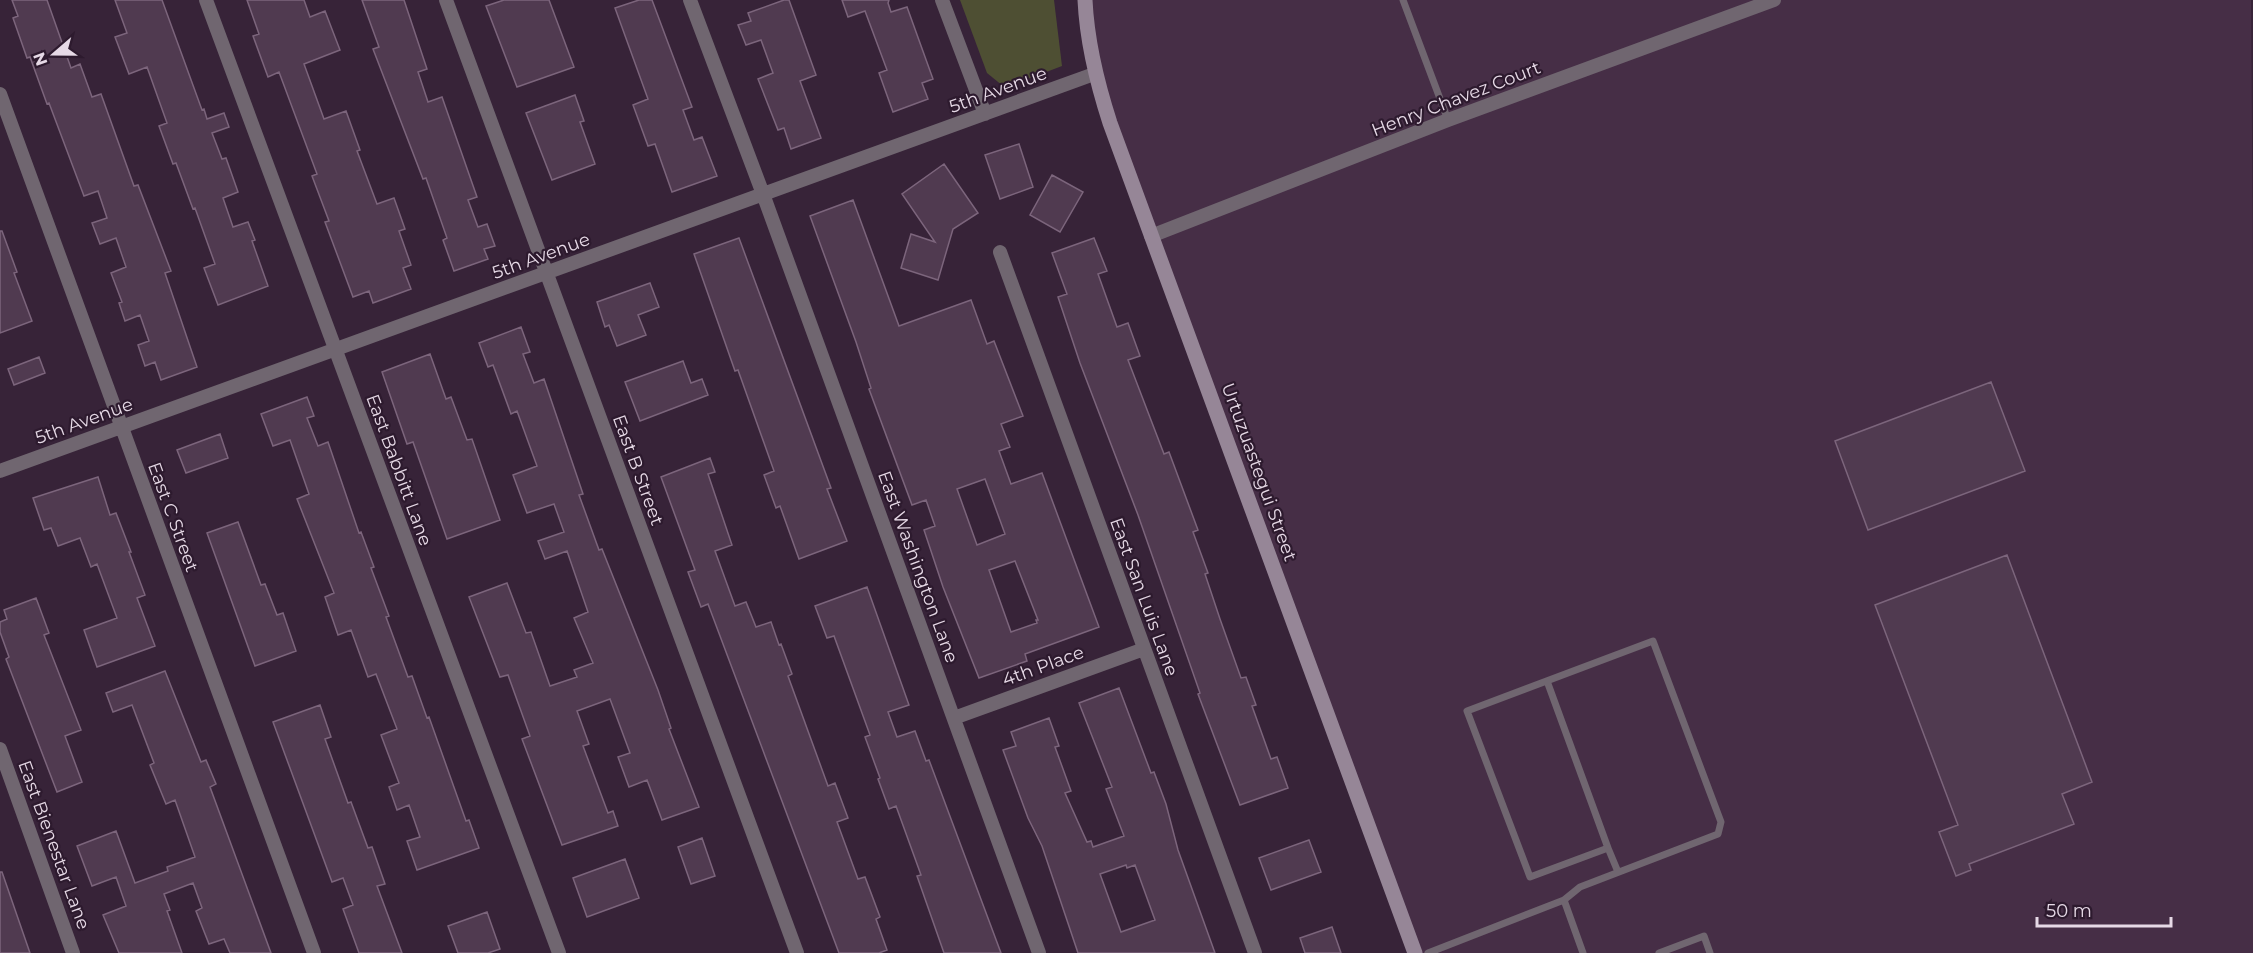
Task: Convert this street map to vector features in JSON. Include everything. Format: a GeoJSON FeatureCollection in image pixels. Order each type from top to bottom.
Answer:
{"type":"FeatureCollection","features":[{"type":"Feature","properties":{"kind":"main road","name":"Urtuzuastegui Street"},"geometry":{"type":"LineString","coordinates":[[1085,0],[1094,74],[1110,123],[1415,953]]}},
{"type":"Feature","properties":{"kind":"street","name":"East Babbitt Lane"},"geometry":{"type":"LineString","coordinates":[[206,0],[559,953]]}},
{"type":"Feature","properties":{"kind":"street","name":"East B Street"},"geometry":{"type":"LineString","coordinates":[[446,0],[797,953]]}},
{"type":"Feature","properties":{"kind":"street","name":"East Washington Lane"},"geometry":{"type":"LineString","coordinates":[[690,0],[763,194],[1039,953]]}},
{"type":"Feature","properties":{"kind":"street"},"geometry":{"type":"LineString","coordinates":[[942,0],[985,114]]}},
{"type":"Feature","properties":{"kind":"street","name":"Henry Chavez Court"},"geometry":{"type":"LineString","coordinates":[[1151,236],[1448,120],[1774,0]]}},
{"type":"Feature","properties":{"kind":"street","name":"5th Avenue"},"geometry":{"type":"LineString","coordinates":[[0,471],[1094,74]]}},
{"type":"Feature","properties":{"kind":"street","name":"East C Street"},"geometry":{"type":"LineString","coordinates":[[0,94],[314,953]]}},
{"type":"Feature","properties":{"kind":"street","name":"East San Luis Lane"},"geometry":{"type":"LineString","coordinates":[[1000,252],[1255,953]]}},
{"type":"Feature","properties":{"kind":"street","name":"4th Place"},"geometry":{"type":"LineString","coordinates":[[954,718],[1143,649]]}},
{"type":"Feature","properties":{"kind":"street","name":"East Bienestar Lane"},"geometry":{"type":"LineString","coordinates":[[0,749],[73,953]]}},
{"type":"Feature","properties":{"kind":"lane"},"geometry":{"type":"LineString","coordinates":[[1403,0],[1448,120]]}},
{"type":"Feature","properties":{"kind":"lane"},"geometry":{"type":"LineString","coordinates":[[1428,953],[1564,900],[1580,887],[1718,834],[1721,822],[1653,641],[1467,711],[1530,877],[1608,848]]}},
{"type":"Feature","properties":{"kind":"lane"},"geometry":{"type":"LineString","coordinates":[[1547,681],[1618,872]]}},
{"type":"Feature","properties":{"kind":"lane"},"geometry":{"type":"LineString","coordinates":[[1564,900],[1583,953]]}},
{"type":"Feature","properties":{"kind":"lane"},"geometry":{"type":"LineString","coordinates":[[1659,953],[1704,936],[1710,953]]}},
{"type":"Feature","properties":{"kind":"shaded area"},"geometry":{"type":"Polygon","coordinates":[[[1085,0],[2251,0],[2253,953],[1415,953],[1110,123],[1085,0]]]}},
{"type":"Feature","properties":{"kind":"green space"},"geometry":{"type":"Polygon","coordinates":[[[960,0],[1054,0],[1062,66],[1012,85],[1003,86],[987,73],[960,0]]]}},
{"type":"Feature","properties":{"kind":"building"},"geometry":{"type":"Polygon","coordinates":[[[12,0],[47,0],[71,68],[80,64],[92,97],[101,94],[134,186],[138,185],[171,271],[165,273],[197,367],[161,380],[155,362],[145,366],[138,345],[149,341],[140,315],[125,321],[119,303],[122,302],[111,273],[126,267],[116,238],[100,244],[92,223],[107,218],[98,191],[84,196],[30,57],[27,58],[13,18],[18,16],[12,0]]]}},
{"type":"Feature","properties":{"kind":"building"},"geometry":{"type":"Polygon","coordinates":[[[115,0],[162,0],[202,110],[204,109],[207,119],[224,113],[229,127],[212,133],[222,159],[226,158],[238,192],[223,198],[233,227],[248,222],[255,240],[252,241],[268,286],[218,305],[204,268],[215,264],[195,208],[193,209],[176,163],[173,164],[159,126],[167,123],[147,67],[129,74],[115,37],[127,33],[115,0]]]}},
{"type":"Feature","properties":{"kind":"building"},"geometry":{"type":"Polygon","coordinates":[[[247,0],[304,0],[310,17],[325,11],[340,50],[304,64],[324,119],[346,111],[360,150],[357,151],[377,204],[394,198],[405,229],[399,231],[411,265],[403,268],[411,289],[373,303],[369,291],[353,297],[325,222],[329,221],[312,176],[317,174],[279,72],[268,77],[253,36],[259,34],[247,0]]]}},
{"type":"Feature","properties":{"kind":"building"},"geometry":{"type":"Polygon","coordinates":[[[362,0],[404,0],[427,69],[418,72],[428,102],[442,97],[477,197],[468,200],[478,227],[487,224],[495,246],[484,249],[488,259],[454,271],[443,240],[447,238],[426,178],[423,179],[373,49],[379,47],[362,0]]]}},
{"type":"Feature","properties":{"kind":"building"},"geometry":{"type":"Polygon","coordinates":[[[504,0],[549,0],[574,67],[517,87],[486,6],[504,0]]]}},
{"type":"Feature","properties":{"kind":"building"},"geometry":{"type":"Polygon","coordinates":[[[639,0],[652,0],[692,107],[683,110],[694,140],[702,137],[717,176],[672,192],[655,144],[648,146],[633,105],[648,99],[615,8],[639,0]]]}},
{"type":"Feature","properties":{"kind":"building"},"geometry":{"type":"Polygon","coordinates":[[[789,0],[816,75],[800,81],[821,138],[791,149],[784,128],[778,130],[758,79],[773,73],[761,40],[746,45],[738,25],[751,21],[748,13],[789,0]]]}},
{"type":"Feature","properties":{"kind":"building"},"geometry":{"type":"Polygon","coordinates":[[[842,0],[889,0],[891,12],[907,7],[933,79],[922,83],[928,99],[893,112],[879,73],[887,70],[865,11],[848,17],[842,0]]]}},
{"type":"Feature","properties":{"kind":"building"},"geometry":{"type":"Polygon","coordinates":[[[575,95],[584,121],[580,122],[595,164],[552,180],[526,113],[575,95]]]}},
{"type":"Feature","properties":{"kind":"building"},"geometry":{"type":"Polygon","coordinates":[[[1019,144],[1033,187],[1000,199],[985,155],[1019,144]]]}},
{"type":"Feature","properties":{"kind":"building"},"geometry":{"type":"Polygon","coordinates":[[[944,164],[978,213],[953,229],[938,280],[901,268],[911,234],[935,242],[902,194],[944,164]]]}},
{"type":"Feature","properties":{"kind":"building"},"geometry":{"type":"Polygon","coordinates":[[[1052,175],[1083,192],[1060,232],[1030,215],[1052,175]]]}},
{"type":"Feature","properties":{"kind":"building"},"geometry":{"type":"Polygon","coordinates":[[[853,200],[899,326],[971,300],[987,344],[994,341],[1023,416],[1001,424],[1010,447],[999,451],[1011,484],[1042,473],[1099,627],[1025,654],[1027,661],[979,678],[943,587],[924,530],[935,526],[926,500],[912,505],[869,389],[871,388],[856,342],[810,216],[853,200]],[[985,479],[957,489],[977,545],[1005,534],[985,479]],[[1015,561],[989,570],[1011,632],[1037,623],[1036,620],[1038,620],[1015,561]]]}},
{"type":"Feature","properties":{"kind":"building"},"geometry":{"type":"Polygon","coordinates":[[[0,231],[2,231],[17,272],[14,273],[32,321],[0,333],[0,231]]]}},
{"type":"Feature","properties":{"kind":"building"},"geometry":{"type":"Polygon","coordinates":[[[739,238],[831,488],[827,489],[847,541],[799,559],[780,506],[776,508],[764,475],[774,471],[738,370],[735,371],[694,254],[739,238]]]}},
{"type":"Feature","properties":{"kind":"building"},"geometry":{"type":"Polygon","coordinates":[[[1094,238],[1107,271],[1098,274],[1117,327],[1128,323],[1140,356],[1128,360],[1164,454],[1169,452],[1198,530],[1193,532],[1208,573],[1205,574],[1220,619],[1241,678],[1246,677],[1256,705],[1252,706],[1271,759],[1277,757],[1288,788],[1240,805],[1198,694],[1200,693],[1138,515],[1080,363],[1058,297],[1067,294],[1052,253],[1094,238]]]}},
{"type":"Feature","properties":{"kind":"building"},"geometry":{"type":"Polygon","coordinates":[[[650,283],[659,307],[638,315],[646,335],[617,346],[609,325],[605,327],[597,302],[650,283]]]}},
{"type":"Feature","properties":{"kind":"building"},"geometry":{"type":"Polygon","coordinates":[[[521,327],[530,352],[523,354],[534,383],[544,379],[583,494],[579,495],[599,550],[602,549],[658,690],[671,728],[669,729],[699,807],[662,820],[647,780],[629,787],[618,757],[630,753],[610,699],[577,711],[589,744],[583,746],[608,813],[613,811],[618,826],[562,845],[522,739],[530,736],[508,675],[500,677],[469,597],[507,583],[526,633],[531,632],[550,686],[577,677],[574,670],[593,663],[574,618],[588,612],[567,551],[545,559],[538,541],[564,532],[554,504],[527,513],[513,475],[537,466],[517,411],[511,414],[493,365],[488,367],[479,343],[521,327]]]}},
{"type":"Feature","properties":{"kind":"building"},"geometry":{"type":"Polygon","coordinates":[[[430,354],[446,399],[451,397],[467,440],[472,439],[500,520],[447,539],[413,442],[407,444],[382,372],[430,354]]]}},
{"type":"Feature","properties":{"kind":"building"},"geometry":{"type":"Polygon","coordinates":[[[39,357],[45,373],[14,385],[8,369],[39,357]]]}},
{"type":"Feature","properties":{"kind":"building"},"geometry":{"type":"Polygon","coordinates":[[[683,361],[691,383],[702,379],[708,395],[640,421],[625,382],[683,361]]]}},
{"type":"Feature","properties":{"kind":"building"},"geometry":{"type":"Polygon","coordinates":[[[1991,382],[2025,471],[1868,530],[1835,441],[1991,382]]]}},
{"type":"Feature","properties":{"kind":"building"},"geometry":{"type":"Polygon","coordinates":[[[307,397],[314,416],[307,418],[318,446],[328,442],[359,533],[361,532],[374,567],[371,568],[389,616],[386,617],[408,677],[412,676],[466,821],[469,820],[479,848],[417,870],[407,841],[420,837],[409,805],[397,810],[389,787],[399,783],[381,735],[397,729],[376,674],[368,677],[351,630],[338,635],[325,597],[334,593],[297,499],[309,494],[290,440],[273,446],[261,414],[307,397]]]}},
{"type":"Feature","properties":{"kind":"building"},"geometry":{"type":"Polygon","coordinates":[[[220,434],[228,458],[186,473],[177,450],[220,434]]]}},
{"type":"Feature","properties":{"kind":"building"},"geometry":{"type":"Polygon","coordinates":[[[710,458],[715,472],[708,474],[732,545],[715,551],[735,606],[746,602],[756,627],[771,622],[779,645],[781,644],[792,674],[788,676],[828,786],[835,783],[848,818],[837,822],[858,879],[865,877],[880,917],[876,919],[887,950],[879,953],[839,953],[708,604],[701,607],[688,572],[695,570],[661,477],[710,458]]]}},
{"type":"Feature","properties":{"kind":"building"},"geometry":{"type":"Polygon","coordinates":[[[98,477],[110,515],[116,513],[131,552],[129,552],[145,595],[137,598],[155,646],[97,667],[84,630],[117,618],[97,564],[91,567],[80,538],[58,546],[51,528],[44,530],[33,498],[98,477]]]}},
{"type":"Feature","properties":{"kind":"building"},"geometry":{"type":"Polygon","coordinates":[[[238,522],[261,585],[265,584],[277,615],[283,613],[296,651],[255,666],[207,533],[238,522]]]}},
{"type":"Feature","properties":{"kind":"building"},"geometry":{"type":"Polygon","coordinates":[[[2007,555],[2092,782],[2062,794],[2074,824],[1969,864],[1971,870],[1956,876],[1939,832],[1958,825],[1875,605],[2007,555]]]}},
{"type":"Feature","properties":{"kind":"building"},"geometry":{"type":"Polygon","coordinates":[[[867,587],[909,705],[888,712],[897,737],[915,731],[926,761],[929,760],[1001,953],[944,953],[917,876],[921,875],[896,806],[889,809],[878,779],[880,778],[865,737],[870,735],[834,636],[827,638],[815,606],[867,587]]]}},
{"type":"Feature","properties":{"kind":"building"},"geometry":{"type":"Polygon","coordinates":[[[36,598],[49,633],[44,635],[81,730],[65,736],[82,782],[57,792],[6,659],[9,657],[0,632],[0,622],[7,619],[4,610],[36,598]]]}},
{"type":"Feature","properties":{"kind":"building"},"geometry":{"type":"Polygon","coordinates":[[[165,671],[201,762],[206,760],[216,784],[210,787],[271,953],[230,953],[224,939],[209,944],[196,911],[202,908],[193,883],[164,894],[170,910],[167,911],[182,953],[119,953],[103,915],[126,906],[116,877],[92,886],[77,846],[116,831],[135,883],[168,871],[167,867],[195,857],[175,800],[166,804],[150,765],[154,763],[132,705],[113,712],[106,693],[165,671]]]}},
{"type":"Feature","properties":{"kind":"building"},"geometry":{"type":"Polygon","coordinates":[[[1119,688],[1151,773],[1154,772],[1166,804],[1178,850],[1215,953],[1078,953],[1042,846],[1028,818],[1003,750],[1016,746],[1011,732],[1049,718],[1059,746],[1055,747],[1071,791],[1065,793],[1087,842],[1091,841],[1093,847],[1124,836],[1106,789],[1112,787],[1079,703],[1119,688]],[[1126,865],[1100,874],[1121,932],[1155,920],[1135,865],[1127,868],[1126,865]]]}},
{"type":"Feature","properties":{"kind":"building"},"geometry":{"type":"Polygon","coordinates":[[[320,705],[331,737],[325,739],[348,803],[351,802],[368,848],[372,847],[385,884],[377,886],[402,953],[359,953],[343,909],[353,905],[343,878],[332,882],[273,722],[320,705]]]}},
{"type":"Feature","properties":{"kind":"building"},"geometry":{"type":"Polygon","coordinates":[[[702,838],[715,876],[691,884],[678,847],[702,838]]]}},
{"type":"Feature","properties":{"kind":"building"},"geometry":{"type":"Polygon","coordinates":[[[1309,840],[1321,872],[1271,890],[1259,858],[1309,840]]]}},
{"type":"Feature","properties":{"kind":"building"},"geometry":{"type":"Polygon","coordinates":[[[625,859],[639,898],[587,917],[573,878],[625,859]]]}},
{"type":"Feature","properties":{"kind":"building"},"geometry":{"type":"Polygon","coordinates":[[[0,872],[2,872],[30,953],[0,953],[0,872]]]}},
{"type":"Feature","properties":{"kind":"building"},"geometry":{"type":"Polygon","coordinates":[[[487,912],[500,949],[488,953],[458,953],[448,926],[487,912]]]}},
{"type":"Feature","properties":{"kind":"building"},"geometry":{"type":"Polygon","coordinates":[[[1332,927],[1341,953],[1305,953],[1300,938],[1332,927]]]}}]}
